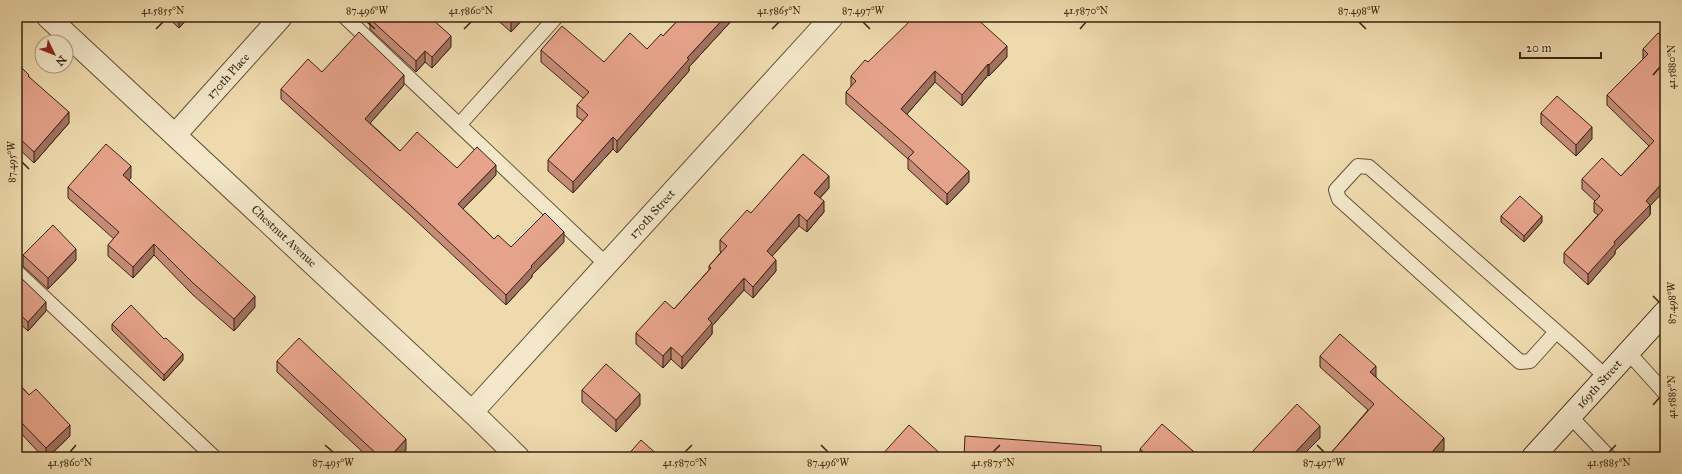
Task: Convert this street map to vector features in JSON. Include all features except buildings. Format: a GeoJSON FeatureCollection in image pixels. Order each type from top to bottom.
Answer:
{"type":"FeatureCollection","features":[{"type":"Feature","properties":{"kind":"street","name":"Chestnut Avenue"},"geometry":{"type":"LineString","coordinates":[[48,17],[472,412],[518,457]]}},
{"type":"Feature","properties":{"kind":"street","name":"170th Place"},"geometry":{"type":"LineString","coordinates":[[175,135],[281,17]]}},
{"type":"Feature","properties":{"kind":"street","name":"170th Street"},"geometry":{"type":"LineString","coordinates":[[472,412],[832,17]]}},
{"type":"Feature","properties":{"kind":"street","name":"169th Street"},"geometry":{"type":"LineString","coordinates":[[1533,457],[1665,312]]}},
{"type":"Feature","properties":{"kind":"lane"},"geometry":{"type":"LineString","coordinates":[[345,17],[606,264]]}},
{"type":"Feature","properties":{"kind":"lane"},"geometry":{"type":"LineString","coordinates":[[459,125],[556,17]]}},
{"type":"Feature","properties":{"kind":"lane"},"geometry":{"type":"LineString","coordinates":[[1556,332],[1530,361],[1520,362],[1339,199],[1336,190],[1358,166],[1369,167],[1606,376]]}},
{"type":"Feature","properties":{"kind":"lane"},"geometry":{"type":"LineString","coordinates":[[17,272],[214,457]]}},
{"type":"Feature","properties":{"kind":"lane"},"geometry":{"type":"LineString","coordinates":[[1628,352],[1665,394]]}},
{"type":"Feature","properties":{"kind":"lane"},"geometry":{"type":"LineString","coordinates":[[1570,416],[1609,457]]}}]}
